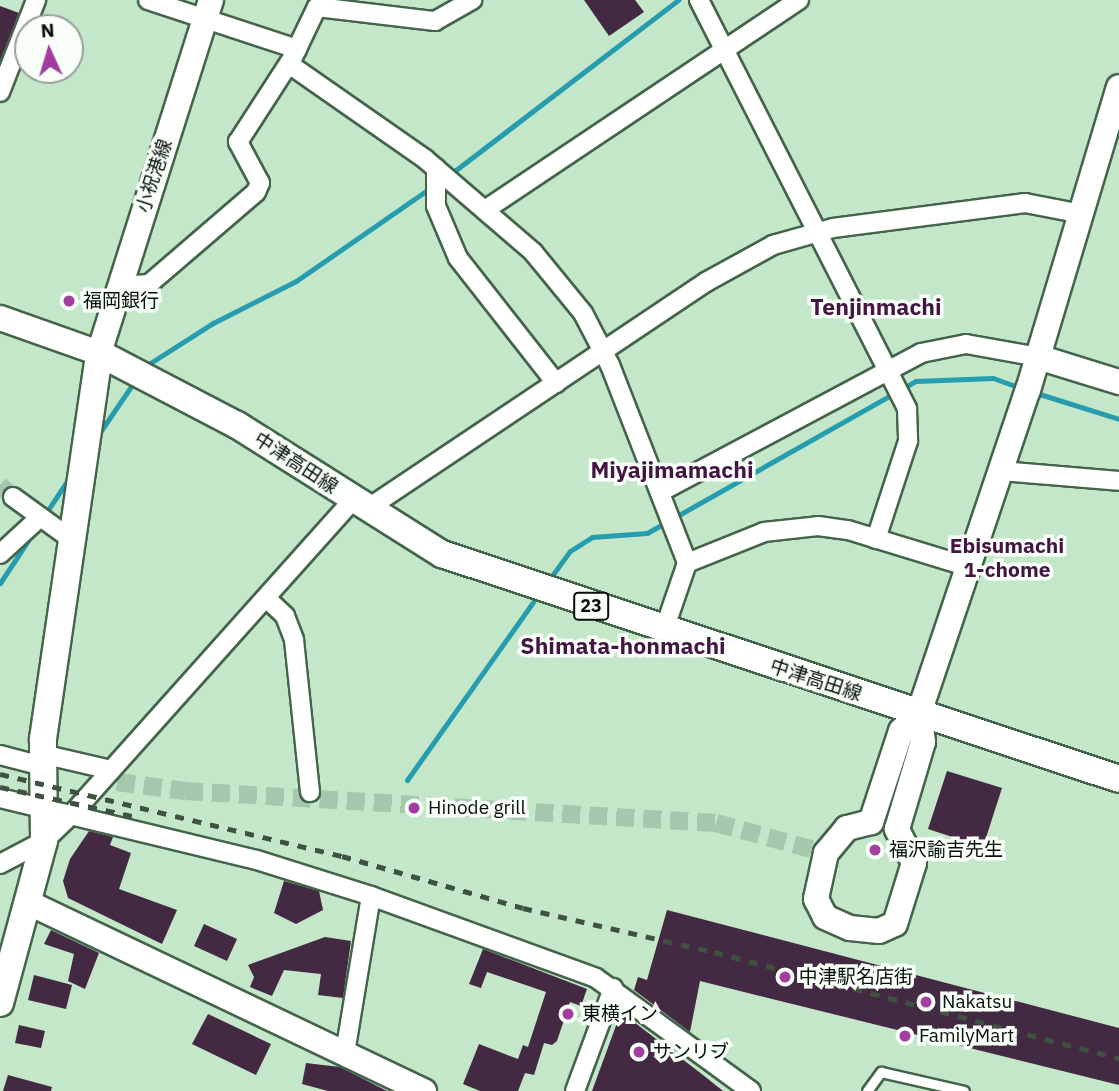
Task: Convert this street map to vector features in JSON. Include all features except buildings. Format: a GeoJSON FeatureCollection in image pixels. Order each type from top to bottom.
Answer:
{"type":"FeatureCollection","features":[{"type":"Feature","properties":{"kind":"main road","name":"中津高田線"},"geometry":{"type":"LineString","coordinates":[[99,353],[237,425],[360,504],[453,558],[1119,779]]}},
{"type":"Feature","properties":{"kind":"main road"},"geometry":{"type":"LineString","coordinates":[[0,1003],[44,841],[42,760],[99,353]]}},
{"type":"Feature","properties":{"kind":"street"},"geometry":{"type":"LineString","coordinates":[[0,92],[36,0]]}},
{"type":"Feature","properties":{"kind":"street"},"geometry":{"type":"LineString","coordinates":[[148,0],[208,10],[293,56],[436,168],[554,274],[604,351],[687,563],[664,630]]}},
{"type":"Feature","properties":{"kind":"street"},"geometry":{"type":"LineString","coordinates":[[120,286],[149,284],[256,192],[260,183],[238,142],[293,56],[312,12],[321,5],[435,21],[472,0]]}},
{"type":"Feature","properties":{"kind":"street"},"geometry":{"type":"LineString","coordinates":[[699,0],[906,409],[909,429],[876,539]]}},
{"type":"Feature","properties":{"kind":"street"},"geometry":{"type":"LineString","coordinates":[[485,210],[799,0]]}},
{"type":"Feature","properties":{"kind":"street","name":"小祝港線"},"geometry":{"type":"LineString","coordinates":[[99,353],[208,10]]}},
{"type":"Feature","properties":{"kind":"street"},"geometry":{"type":"LineString","coordinates":[[919,713],[923,742],[897,829],[914,863],[895,924],[879,931],[850,928],[825,917],[816,899],[826,853],[847,828],[871,822],[901,731],[919,713],[1115,119],[1119,87]]}},
{"type":"Feature","properties":{"kind":"street"},"geometry":{"type":"LineString","coordinates":[[436,168],[436,206],[458,258],[481,293],[556,383]]}},
{"type":"Feature","properties":{"kind":"street"},"geometry":{"type":"LineString","coordinates":[[0,864],[44,841],[72,814],[265,598],[360,504],[556,383],[745,259],[818,231],[1025,203],[1082,214]]}},
{"type":"Feature","properties":{"kind":"street"},"geometry":{"type":"LineString","coordinates":[[0,318],[99,353]]}},
{"type":"Feature","properties":{"kind":"street"},"geometry":{"type":"LineString","coordinates":[[660,492],[887,368],[931,350],[965,344],[1038,357],[1119,382]]}},
{"type":"Feature","properties":{"kind":"street"},"geometry":{"type":"LineString","coordinates":[[1001,471],[1119,481]]}},
{"type":"Feature","properties":{"kind":"street"},"geometry":{"type":"LineString","coordinates":[[13,497],[71,539]]}},
{"type":"Feature","properties":{"kind":"street"},"geometry":{"type":"LineString","coordinates":[[0,554],[39,518]]}},
{"type":"Feature","properties":{"kind":"street"},"geometry":{"type":"LineString","coordinates":[[687,563],[764,532],[791,527],[833,527],[969,568]]}},
{"type":"Feature","properties":{"kind":"street"},"geometry":{"type":"LineString","coordinates":[[265,598],[285,616],[294,640],[310,792]]}},
{"type":"Feature","properties":{"kind":"street"},"geometry":{"type":"LineString","coordinates":[[0,755],[111,771]]}},
{"type":"Feature","properties":{"kind":"street"},"geometry":{"type":"LineString","coordinates":[[0,798],[233,854],[372,896],[596,978],[751,1091]]}},
{"type":"Feature","properties":{"kind":"street"},"geometry":{"type":"LineString","coordinates":[[345,1053],[372,896]]}},
{"type":"Feature","properties":{"kind":"street"},"geometry":{"type":"LineString","coordinates":[[27,902],[424,1091]]}},
{"type":"Feature","properties":{"kind":"street"},"geometry":{"type":"LineString","coordinates":[[575,1091],[613,988]]}},
{"type":"Feature","properties":{"kind":"lane"},"geometry":{"type":"LineString","coordinates":[[867,1091],[881,1072],[964,1091]]}},
{"type":"Feature","properties":{"kind":"waterway"},"geometry":{"type":"LineString","coordinates":[[448,176],[678,0]]}},
{"type":"Feature","properties":{"kind":"waterway"},"geometry":{"type":"LineString","coordinates":[[144,367],[213,323],[296,281],[432,187]]}},
{"type":"Feature","properties":{"kind":"waterway"},"geometry":{"type":"LineString","coordinates":[[551,577],[570,551],[592,537],[647,533],[916,381],[993,378],[1020,388]]}},
{"type":"Feature","properties":{"kind":"waterway"},"geometry":{"type":"LineString","coordinates":[[98,435],[132,385]]}},
{"type":"Feature","properties":{"kind":"waterway"},"geometry":{"type":"LineString","coordinates":[[1033,392],[1119,419]]}},
{"type":"Feature","properties":{"kind":"waterway"},"geometry":{"type":"LineString","coordinates":[[44,516],[69,478]]}},
{"type":"Feature","properties":{"kind":"waterway"},"geometry":{"type":"LineString","coordinates":[[0,583],[33,533]]}},
{"type":"Feature","properties":{"kind":"waterway"},"geometry":{"type":"LineString","coordinates":[[407,780],[533,602]]}},
{"type":"Feature","properties":{"kind":"tunnel"},"geometry":{"type":"LineString","coordinates":[[0,485],[13,497]]}},
{"type":"Feature","properties":{"kind":"tunnel"},"geometry":{"type":"LineString","coordinates":[[117,782],[185,791],[716,823],[826,853]]}},
{"type":"Feature","properties":{"kind":"railway"},"geometry":{"type":"LineString","coordinates":[[0,774],[342,856],[523,908],[714,952],[1119,1058]]}},
{"type":"Feature","properties":{"kind":"railway"},"geometry":{"type":"LineString","coordinates":[[0,787],[132,816]]}},
{"type":"Feature","properties":{"kind":"place","name":"福岡銀行"},"geometry":{"type":"Point","coordinates":[69,301]}},
{"type":"Feature","properties":{"kind":"place","name":"Hinode grill"},"geometry":{"type":"Point","coordinates":[414,808]}},
{"type":"Feature","properties":{"kind":"place","name":"福沢諭吉先生"},"geometry":{"type":"Point","coordinates":[875,850]}},
{"type":"Feature","properties":{"kind":"place","name":"中津駅名店街"},"geometry":{"type":"Point","coordinates":[785,977]}},
{"type":"Feature","properties":{"kind":"place","name":"Nakatsu"},"geometry":{"type":"Point","coordinates":[926,1002]}},
{"type":"Feature","properties":{"kind":"place","name":"東横イン"},"geometry":{"type":"Point","coordinates":[568,1014]}},
{"type":"Feature","properties":{"kind":"place","name":"FamilyMart"},"geometry":{"type":"Point","coordinates":[905,1036]}},
{"type":"Feature","properties":{"kind":"place","name":"サンリブ"},"geometry":{"type":"Point","coordinates":[639,1052]}},
{"type":"Feature","properties":{"kind":"district","name":"Tenjinmachi"},"geometry":{"type":"Point","coordinates":[876,306]}},
{"type":"Feature","properties":{"kind":"district","name":"Miyajimamachi"},"geometry":{"type":"Point","coordinates":[672,469]}},
{"type":"Feature","properties":{"kind":"district","name":"Ebisumachi 1-chome"},"geometry":{"type":"Point","coordinates":[1007,557]}},
{"type":"Feature","properties":{"kind":"district","name":"Shimata-honmachi"},"geometry":{"type":"Point","coordinates":[623,645]}}]}
